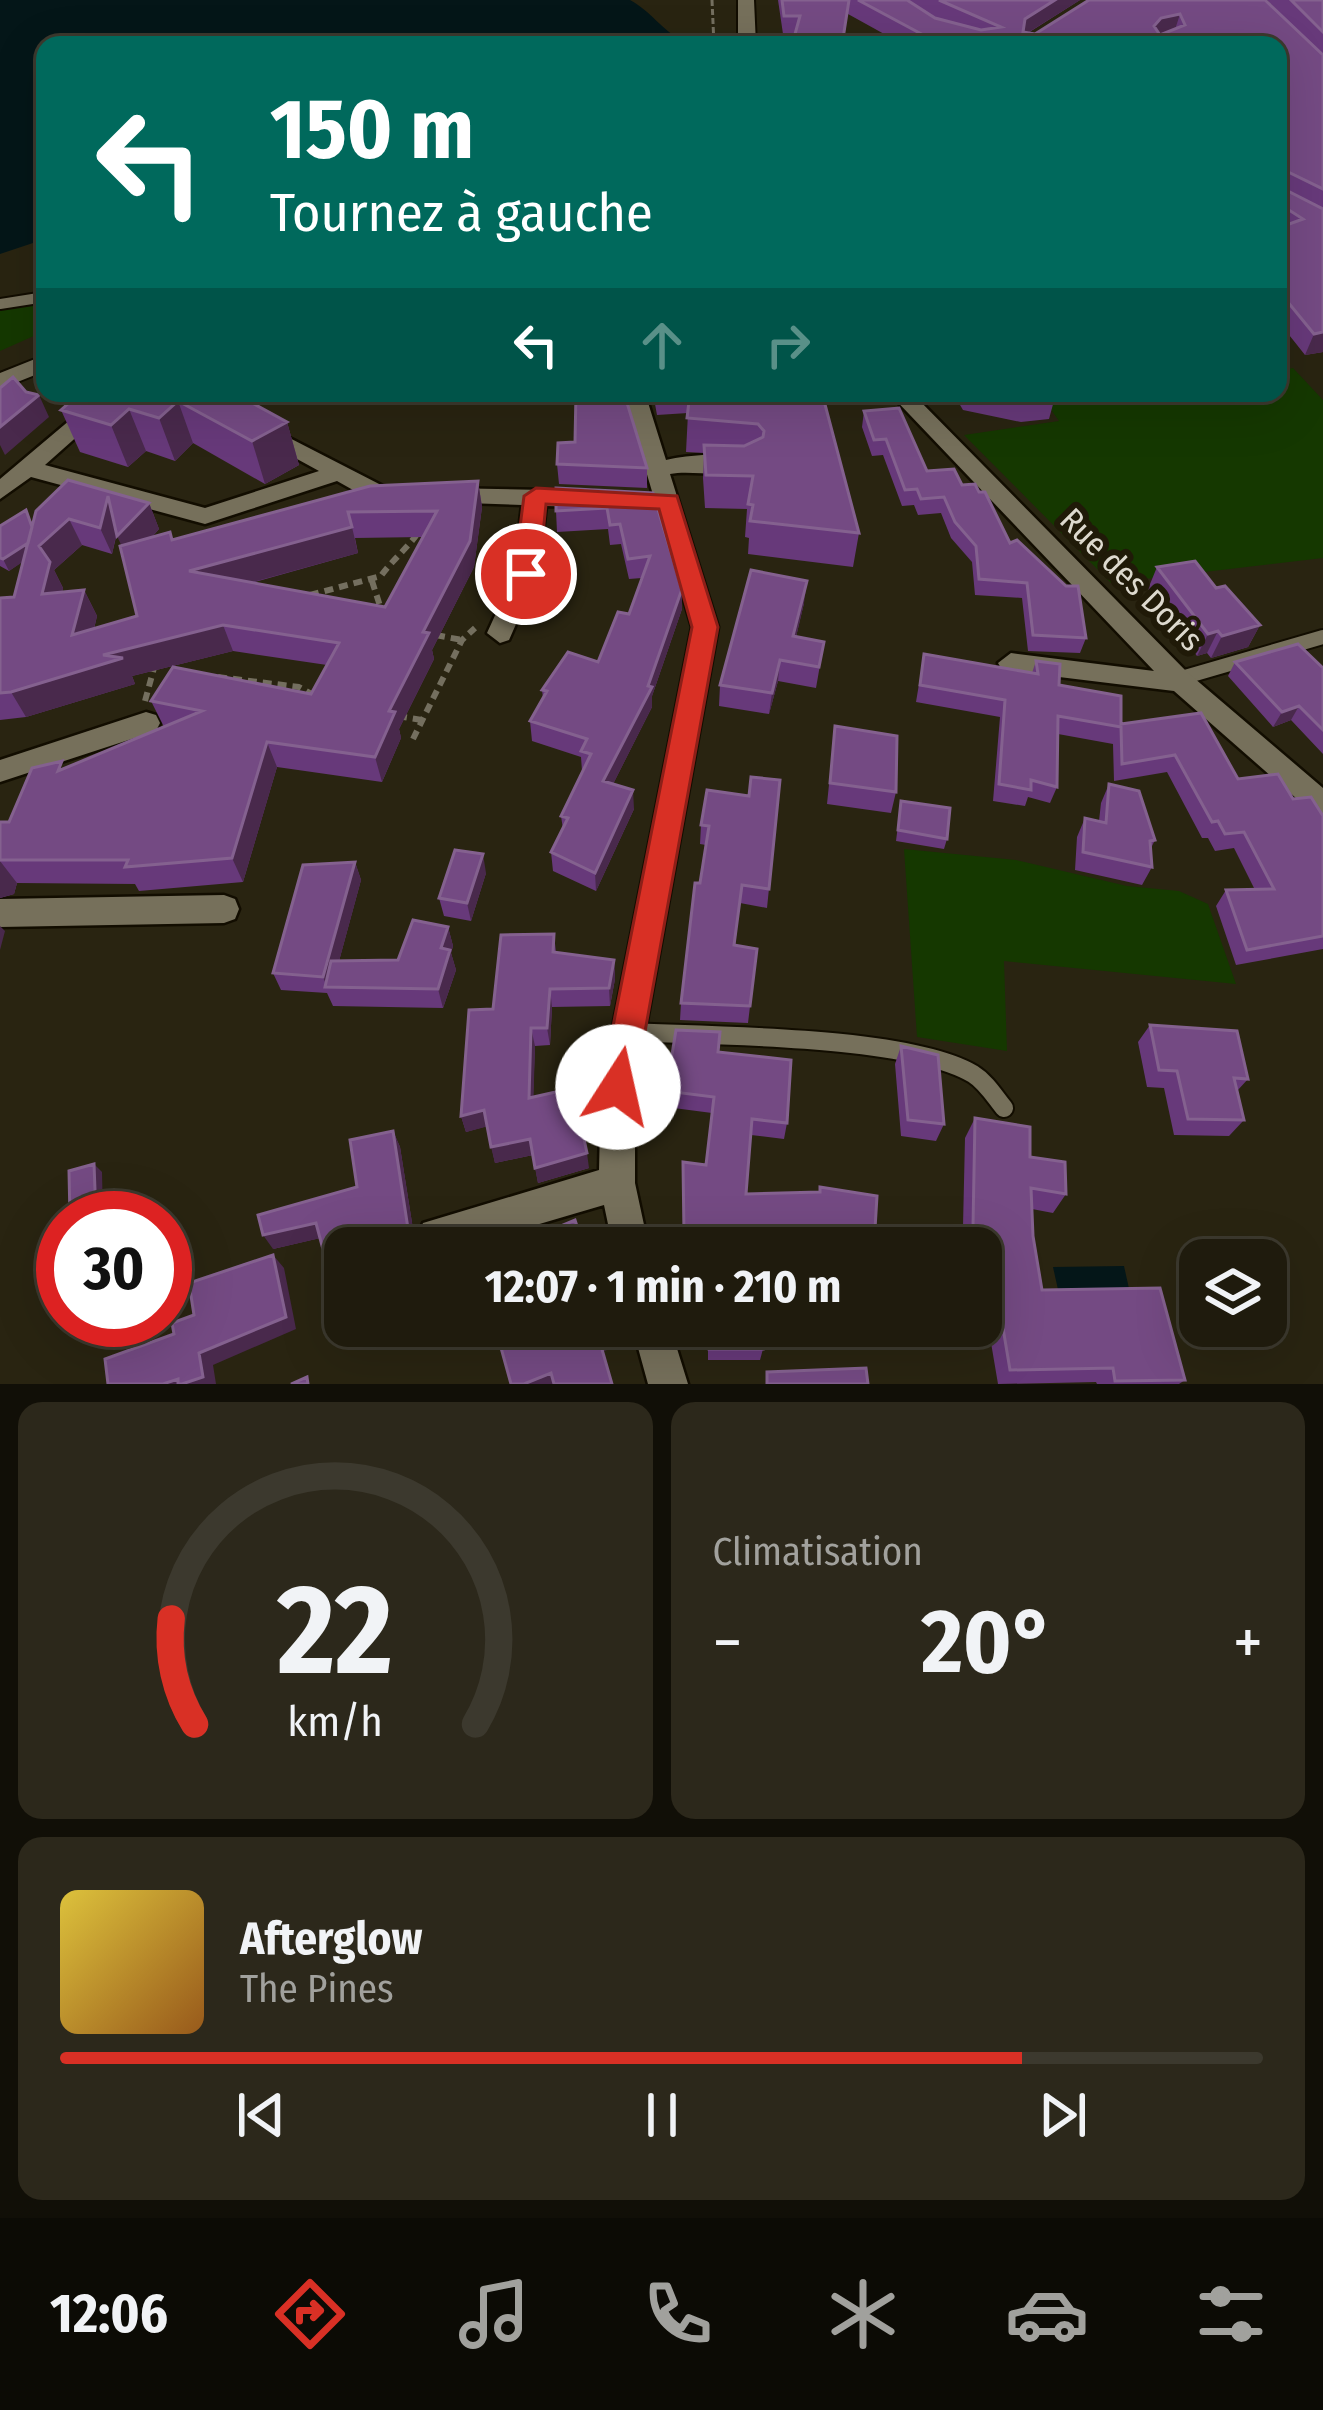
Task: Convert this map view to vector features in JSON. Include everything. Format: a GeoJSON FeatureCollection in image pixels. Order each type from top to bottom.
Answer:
{"type":"FeatureCollection","features":[{"type":"Feature","properties":{"kind":"street"},"geometry":{"type":"LineString","coordinates":[[734,0],[734,36]]}},
{"type":"Feature","properties":{"kind":"street"},"geometry":{"type":"LineString","coordinates":[[746,0],[747,36]]}},
{"type":"Feature","properties":{"kind":"street"},"geometry":{"type":"LineString","coordinates":[[0,369],[36,354]]}},
{"type":"Feature","properties":{"kind":"street"},"geometry":{"type":"LineString","coordinates":[[0,382],[36,366]]}},
{"type":"Feature","properties":{"kind":"street"},"geometry":{"type":"LineString","coordinates":[[0,491],[104,402]]}},
{"type":"Feature","properties":{"kind":"street"},"geometry":{"type":"LineString","coordinates":[[626,1227],[617,1183],[618,1087],[705,627],[637,402]]}},
{"type":"Feature","properties":{"kind":"street","name":"Rue des Doris"},"geometry":{"type":"LineString","coordinates":[[909,402],[1178,679],[1323,805]]}},
{"type":"Feature","properties":{"kind":"street"},"geometry":{"type":"LineString","coordinates":[[274,436],[376,493],[669,502]]}},
{"type":"Feature","properties":{"kind":"street"},"geometry":{"type":"LineString","coordinates":[[658,469],[687,463],[747,467]]}},
{"type":"Feature","properties":{"kind":"street"},"geometry":{"type":"LineString","coordinates":[[27,468],[205,516],[313,484],[336,472]]}},
{"type":"Feature","properties":{"kind":"street"},"geometry":{"type":"LineString","coordinates":[[501,630],[526,574],[536,496]]}},
{"type":"Feature","properties":{"kind":"street"},"geometry":{"type":"LineString","coordinates":[[1011,662],[1167,683],[1178,679]]}},
{"type":"Feature","properties":{"kind":"street"},"geometry":{"type":"LineString","coordinates":[[0,771],[146,724]]}},
{"type":"Feature","properties":{"kind":"street"},"geometry":{"type":"LineString","coordinates":[[0,913],[224,909]]}},
{"type":"Feature","properties":{"kind":"street"},"geometry":{"type":"LineString","coordinates":[[467,1227],[617,1183]]}},
{"type":"Feature","properties":{"kind":"street"},"geometry":{"type":"LineString","coordinates":[[657,1347],[668,1384]]}},
{"type":"Feature","properties":{"kind":"lane"},"geometry":{"type":"LineString","coordinates":[[0,304],[36,298]]}},
{"type":"Feature","properties":{"kind":"lane"},"geometry":{"type":"LineString","coordinates":[[1178,679],[1323,637]]}},
{"type":"Feature","properties":{"kind":"lane"},"geometry":{"type":"LineString","coordinates":[[628,1032],[898,1052],[951,1063],[979,1077],[1004,1108]]}},
{"type":"Feature","properties":{"kind":"path"},"geometry":{"type":"LineString","coordinates":[[712,0],[714,36]]}},
{"type":"Feature","properties":{"kind":"path"},"geometry":{"type":"LineString","coordinates":[[307,595],[387,573],[396,552],[416,538],[423,496]]}},
{"type":"Feature","properties":{"kind":"path"},"geometry":{"type":"LineString","coordinates":[[372,579],[386,624]]}},
{"type":"Feature","properties":{"kind":"path"},"geometry":{"type":"LineString","coordinates":[[413,739],[462,640],[480,626],[501,630]]}},
{"type":"Feature","properties":{"kind":"path"},"geometry":{"type":"LineString","coordinates":[[415,631],[462,640]]}},
{"type":"Feature","properties":{"kind":"path"},"geometry":{"type":"LineString","coordinates":[[146,724],[145,689],[155,666]]}},
{"type":"Feature","properties":{"kind":"path"},"geometry":{"type":"LineString","coordinates":[[206,682],[226,675],[299,687],[321,699]]}},
{"type":"Feature","properties":{"kind":"path"},"geometry":{"type":"LineString","coordinates":[[382,712],[422,720]]}},
{"type":"Feature","properties":{"kind":"green space"},"geometry":{"type":"Polygon","coordinates":[[[36,295],[36,335],[0,351],[0,300],[36,295]]]}},
{"type":"Feature","properties":{"kind":"green space"},"geometry":{"type":"Polygon","coordinates":[[[1293,368],[1323,400],[1323,558],[1111,583],[964,435],[1059,421],[1045,402],[1287,402],[1287,369],[1293,368]]]}},
{"type":"Feature","properties":{"kind":"green space"},"geometry":{"type":"Polygon","coordinates":[[[904,849],[1016,860],[1127,886],[1179,891],[1208,904],[1236,984],[1004,961],[1007,1051],[917,1037],[904,849]]]}},
{"type":"Feature","properties":{"kind":"shaded area"},"geometry":{"type":"Polygon","coordinates":[[[0,0],[630,0],[676,36],[36,36],[36,242],[0,254],[0,0]]]}},
{"type":"Feature","properties":{"kind":"shaded area"},"geometry":{"type":"Polygon","coordinates":[[[1124,1266],[1130,1293],[1059,1294],[1053,1267],[1124,1266]]]}},
{"type":"Feature","properties":{"kind":"building"},"geometry":{"type":"Polygon","coordinates":[[[782,0],[849,0],[843,36],[794,36],[800,16],[784,16],[782,0]]]}},
{"type":"Feature","properties":{"kind":"building"},"geometry":{"type":"Polygon","coordinates":[[[858,0],[907,0],[935,18],[981,30],[1001,27],[939,0],[1055,0],[1025,19],[1023,32],[1035,34],[1089,0],[1265,0],[1323,55],[1323,189],[1287,171],[1287,36],[925,36],[858,0]],[[1180,14],[1161,18],[1154,26],[1160,35],[1185,25],[1180,14]]]}},
{"type":"Feature","properties":{"kind":"building"},"geometry":{"type":"Polygon","coordinates":[[[1291,0],[1323,0],[1323,32],[1291,0]]]}},
{"type":"Feature","properties":{"kind":"building"},"geometry":{"type":"Polygon","coordinates":[[[1287,191],[1323,209],[1323,332],[1314,334],[1287,301],[1287,225],[1303,219],[1287,209],[1287,191]]]}},
{"type":"Feature","properties":{"kind":"building"},"geometry":{"type":"Polygon","coordinates":[[[13,377],[36,397],[0,427],[0,388],[13,377]]]}},
{"type":"Feature","properties":{"kind":"building"},"geometry":{"type":"Polygon","coordinates":[[[70,402],[177,402],[159,418],[129,409],[111,425],[61,410],[70,402]]]}},
{"type":"Feature","properties":{"kind":"building"},"geometry":{"type":"Polygon","coordinates":[[[180,402],[250,402],[287,422],[252,441],[180,402]]]}},
{"type":"Feature","properties":{"kind":"building"},"geometry":{"type":"Polygon","coordinates":[[[576,402],[627,402],[647,468],[557,464],[558,443],[575,442],[576,402]]]}},
{"type":"Feature","properties":{"kind":"building"},"geometry":{"type":"Polygon","coordinates":[[[689,402],[824,402],[859,533],[750,521],[753,476],[706,475],[704,445],[744,446],[763,437],[764,431],[758,424],[687,418],[689,402]]]}},
{"type":"Feature","properties":{"kind":"building"},"geometry":{"type":"Polygon","coordinates":[[[899,408],[927,471],[954,469],[962,485],[975,484],[979,492],[985,492],[1010,543],[1017,540],[1066,586],[1078,586],[1086,638],[1033,635],[1027,583],[979,579],[976,546],[955,522],[944,497],[921,499],[917,489],[905,490],[886,439],[874,440],[864,411],[899,408]]]}},
{"type":"Feature","properties":{"kind":"building"},"geometry":{"type":"Polygon","coordinates":[[[68,480],[149,503],[117,536],[108,496],[100,528],[69,519],[39,546],[50,562],[42,594],[84,590],[72,635],[137,616],[120,546],[170,532],[172,540],[370,486],[478,481],[470,541],[423,632],[429,633],[389,711],[395,712],[375,757],[267,742],[232,858],[125,867],[128,860],[0,860],[0,822],[9,822],[32,768],[62,761],[58,771],[202,711],[151,701],[173,667],[311,694],[339,643],[223,625],[103,655],[123,658],[0,693],[0,598],[14,597],[36,511],[68,480]],[[437,511],[348,512],[352,527],[189,571],[385,607],[437,511]]]}},
{"type":"Feature","properties":{"kind":"building"},"geometry":{"type":"Polygon","coordinates":[[[556,488],[653,493],[682,589],[648,686],[652,687],[603,781],[633,790],[595,873],[551,852],[568,818],[561,816],[591,754],[581,751],[587,739],[530,721],[547,691],[542,690],[568,652],[598,662],[618,612],[629,614],[650,556],[628,559],[620,524],[610,525],[607,508],[556,511],[556,488]]]}},
{"type":"Feature","properties":{"kind":"building"},"geometry":{"type":"Polygon","coordinates":[[[26,510],[32,527],[28,543],[0,558],[0,526],[26,510]]]}},
{"type":"Feature","properties":{"kind":"building"},"geometry":{"type":"Polygon","coordinates":[[[1195,561],[1216,588],[1225,586],[1260,625],[1222,636],[1218,631],[1208,634],[1157,567],[1195,561]]]}},
{"type":"Feature","properties":{"kind":"building"},"geometry":{"type":"Polygon","coordinates":[[[751,570],[807,581],[793,636],[824,642],[819,667],[780,660],[772,693],[720,685],[751,570]]]}},
{"type":"Feature","properties":{"kind":"building"},"geometry":{"type":"Polygon","coordinates":[[[1298,644],[1323,668],[1323,730],[1299,706],[1282,712],[1235,662],[1298,644]]]}},
{"type":"Feature","properties":{"kind":"building"},"geometry":{"type":"Polygon","coordinates":[[[924,654],[1038,674],[1036,661],[1060,664],[1059,685],[1121,696],[1121,724],[1201,713],[1238,779],[1278,774],[1293,799],[1311,797],[1323,816],[1323,936],[1247,950],[1226,890],[1274,889],[1244,832],[1225,834],[1218,821],[1212,822],[1175,755],[1122,764],[1121,727],[1058,716],[1057,787],[1031,780],[1031,790],[999,784],[1005,700],[920,685],[924,654]]]}},
{"type":"Feature","properties":{"kind":"building"},"geometry":{"type":"Polygon","coordinates":[[[835,726],[897,736],[896,792],[830,783],[835,726]]]}},
{"type":"Feature","properties":{"kind":"building"},"geometry":{"type":"Polygon","coordinates":[[[751,777],[780,780],[769,889],[742,885],[734,945],[757,949],[750,1006],[681,1003],[695,883],[700,883],[709,826],[701,825],[707,790],[749,796],[751,777]]]}},
{"type":"Feature","properties":{"kind":"building"},"geometry":{"type":"Polygon","coordinates":[[[1109,784],[1139,791],[1155,840],[1150,841],[1152,867],[1083,852],[1085,818],[1106,823],[1109,784]]]}},
{"type":"Feature","properties":{"kind":"building"},"geometry":{"type":"Polygon","coordinates":[[[901,801],[950,808],[947,839],[898,830],[901,801]]]}},
{"type":"Feature","properties":{"kind":"building"},"geometry":{"type":"Polygon","coordinates":[[[455,850],[483,854],[467,903],[439,898],[455,850]]]}},
{"type":"Feature","properties":{"kind":"building"},"geometry":{"type":"Polygon","coordinates":[[[355,862],[323,977],[273,973],[303,865],[355,862]]]}},
{"type":"Feature","properties":{"kind":"building"},"geometry":{"type":"Polygon","coordinates":[[[413,920],[448,927],[441,948],[450,950],[438,989],[325,987],[331,961],[398,960],[413,920]]]}},
{"type":"Feature","properties":{"kind":"building"},"geometry":{"type":"Polygon","coordinates":[[[554,934],[553,952],[614,960],[609,988],[550,989],[547,1028],[531,1028],[529,1098],[573,1088],[587,1153],[535,1168],[530,1139],[491,1147],[484,1110],[461,1116],[469,1010],[493,1009],[501,935],[554,934]]]}},
{"type":"Feature","properties":{"kind":"building"},"geometry":{"type":"Polygon","coordinates":[[[1150,1025],[1237,1031],[1248,1079],[1234,1078],[1244,1120],[1188,1119],[1177,1071],[1159,1070],[1150,1025]]]}},
{"type":"Feature","properties":{"kind":"building"},"geometry":{"type":"Polygon","coordinates":[[[676,1030],[720,1032],[718,1052],[791,1060],[787,1123],[752,1119],[746,1194],[820,1192],[820,1187],[877,1196],[875,1227],[684,1227],[683,1162],[706,1165],[714,1097],[666,1091],[676,1030]]]}},
{"type":"Feature","properties":{"kind":"building"},"geometry":{"type":"Polygon","coordinates":[[[901,1046],[938,1055],[944,1124],[908,1120],[901,1046]]]}},
{"type":"Feature","properties":{"kind":"building"},"geometry":{"type":"Polygon","coordinates":[[[975,1118],[1030,1127],[1030,1157],[1065,1162],[1066,1194],[1031,1188],[1042,1290],[1160,1288],[1185,1380],[1115,1381],[1113,1368],[1010,1370],[1002,1322],[1002,1227],[942,1227],[973,1226],[975,1118]]]}},
{"type":"Feature","properties":{"kind":"building"},"geometry":{"type":"Polygon","coordinates":[[[393,1131],[408,1227],[324,1227],[324,1253],[316,1223],[263,1235],[258,1215],[357,1187],[350,1140],[393,1131]]]}},
{"type":"Feature","properties":{"kind":"building"},"geometry":{"type":"Polygon","coordinates":[[[94,1164],[95,1191],[69,1191],[69,1171],[94,1164]]]}},
{"type":"Feature","properties":{"kind":"building"},"geometry":{"type":"Polygon","coordinates":[[[273,1255],[286,1317],[199,1353],[203,1377],[182,1384],[178,1379],[163,1384],[108,1384],[105,1359],[138,1347],[192,1347],[192,1282],[273,1255]]]}},
{"type":"Feature","properties":{"kind":"building"},"geometry":{"type":"Polygon","coordinates":[[[501,1347],[601,1347],[612,1384],[554,1384],[551,1373],[511,1384],[501,1347]]]}},
{"type":"Feature","properties":{"kind":"building"},"geometry":{"type":"Polygon","coordinates":[[[763,1347],[763,1349],[709,1349],[763,1347]]]}},
{"type":"Feature","properties":{"kind":"building"},"geometry":{"type":"Polygon","coordinates":[[[866,1368],[868,1384],[767,1384],[767,1372],[866,1368]]]}},
{"type":"Feature","properties":{"kind":"route"},"geometry":{"type":"LineString","coordinates":[[526,574],[536,496],[669,502],[701,602],[705,627],[699,669],[618,1087]]}}]}
